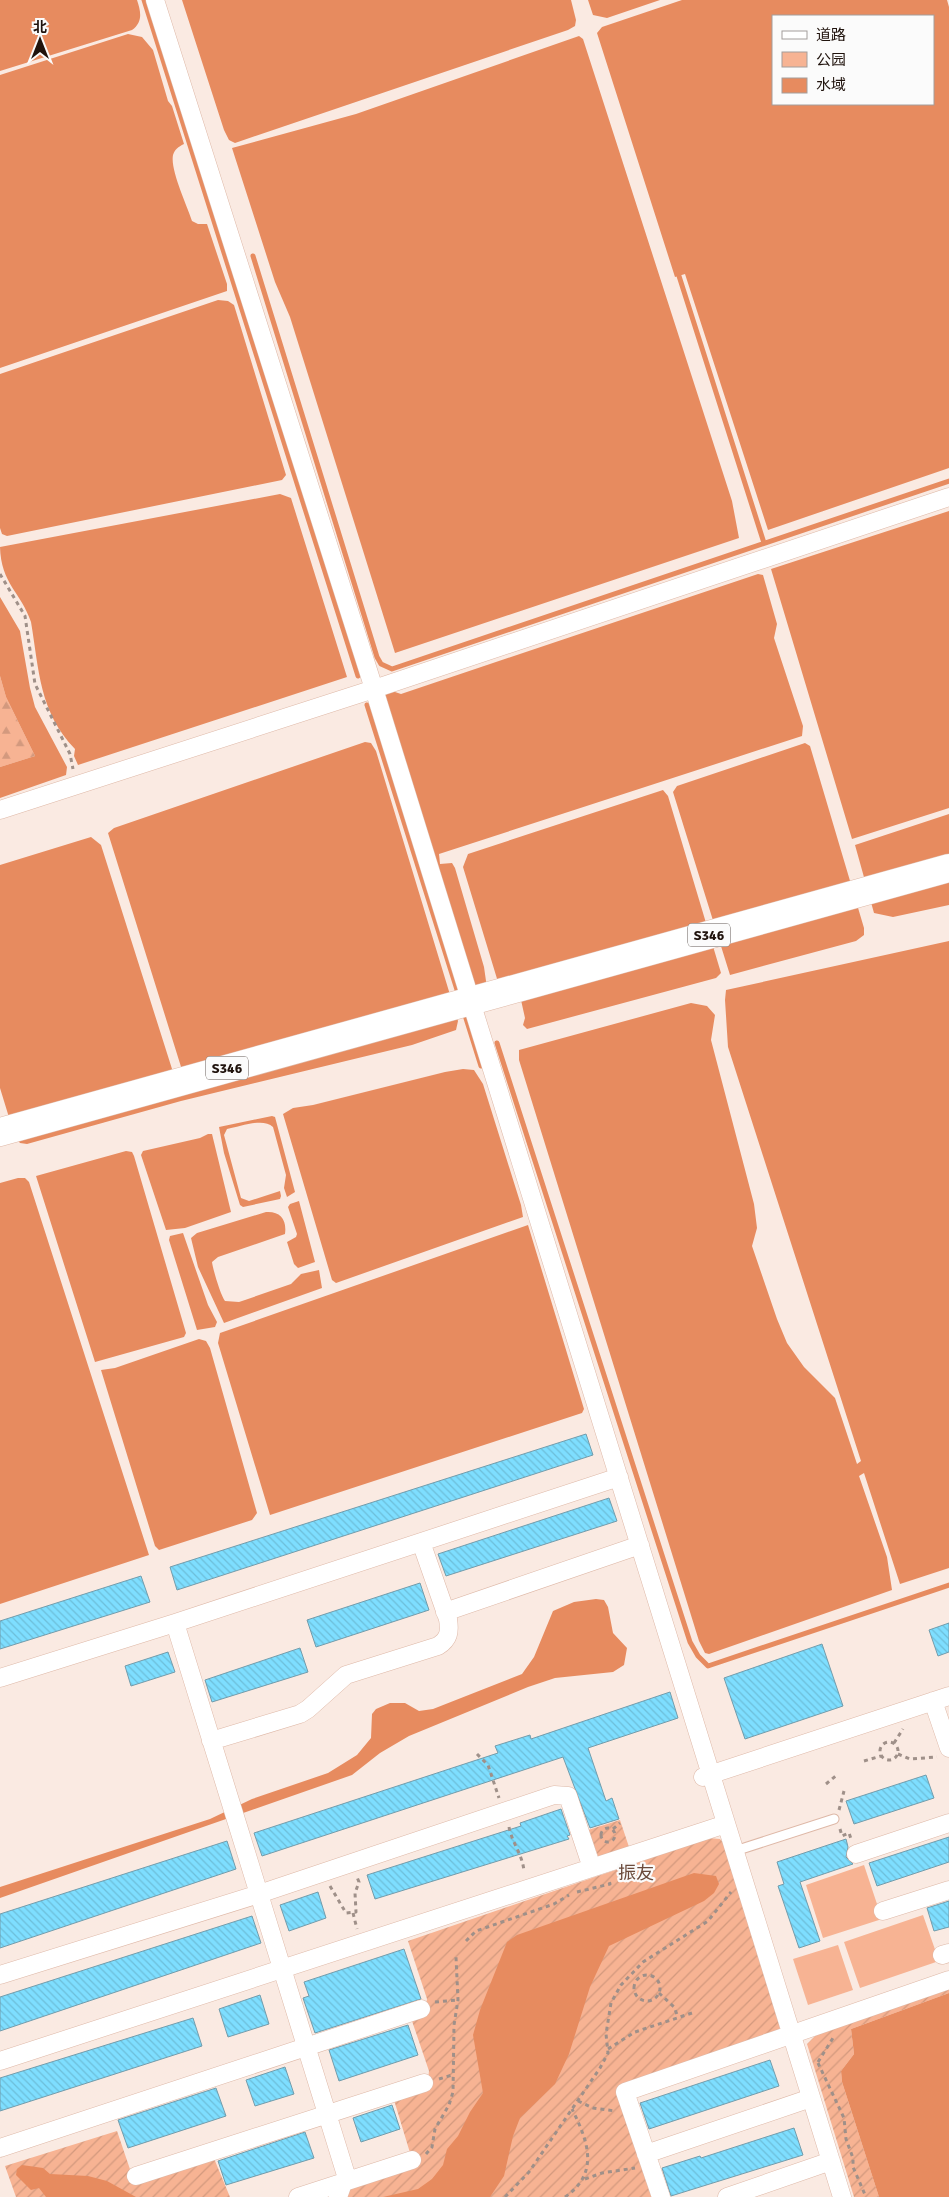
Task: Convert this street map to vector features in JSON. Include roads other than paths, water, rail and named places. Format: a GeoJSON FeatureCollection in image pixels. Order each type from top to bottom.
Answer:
{"type":"FeatureCollection","features":[{"type":"Feature","properties":{"kind":"main road","name":"S346"},"geometry":{"type":"LineString","coordinates":[[0,1132],[949,868]]}},
{"type":"Feature","properties":{"kind":"street"},"geometry":{"type":"LineString","coordinates":[[155,0],[374,689],[464,1003],[619,1478],[707,1775],[735,1851],[842,2197]]}},
{"type":"Feature","properties":{"kind":"street"},"geometry":{"type":"LineString","coordinates":[[0,810],[374,689],[949,497]]}},
{"type":"Feature","properties":{"kind":"street"},"geometry":{"type":"LineString","coordinates":[[0,1678],[619,1478]]}},
{"type":"Feature","properties":{"kind":"street"},"geometry":{"type":"LineString","coordinates":[[211,1741],[300,1714],[308,1710],[346,1675],[438,1646],[446,1641],[450,1630],[422,1542]]}},
{"type":"Feature","properties":{"kind":"street"},"geometry":{"type":"LineString","coordinates":[[445,1612],[640,1545]]}},
{"type":"Feature","properties":{"kind":"street"},"geometry":{"type":"LineString","coordinates":[[175,1623],[346,2175],[341,2190]]}},
{"type":"Feature","properties":{"kind":"street"},"geometry":{"type":"LineString","coordinates":[[707,1775],[941,1699],[946,1752]]}},
{"type":"Feature","properties":{"kind":"street"},"geometry":{"type":"LineString","coordinates":[[0,1975],[259,1894],[562,1794],[568,1796],[598,1866]]}},
{"type":"Feature","properties":{"kind":"street"},"geometry":{"type":"LineString","coordinates":[[856,1854],[949,1823]]}},
{"type":"Feature","properties":{"kind":"street"},"geometry":{"type":"LineString","coordinates":[[0,2061],[726,1824]]}},
{"type":"Feature","properties":{"kind":"street"},"geometry":{"type":"LineString","coordinates":[[883,1911],[949,1890]]}},
{"type":"Feature","properties":{"kind":"street"},"geometry":{"type":"LineString","coordinates":[[661,2197],[625,2092],[949,1980]]}},
{"type":"Feature","properties":{"kind":"street"},"geometry":{"type":"LineString","coordinates":[[0,2148],[421,2009]]}},
{"type":"Feature","properties":{"kind":"street"},"geometry":{"type":"LineString","coordinates":[[136,2176],[424,2083]]}},
{"type":"Feature","properties":{"kind":"street"},"geometry":{"type":"LineString","coordinates":[[648,2160],[812,2098]]}},
{"type":"Feature","properties":{"kind":"street"},"geometry":{"type":"LineString","coordinates":[[298,2197],[341,2190],[412,2160]]}},
{"type":"Feature","properties":{"kind":"street"},"geometry":{"type":"LineString","coordinates":[[728,2197],[831,2161]]}},
{"type":"Feature","properties":{"kind":"lane"},"geometry":{"type":"LineString","coordinates":[[735,1851],[834,1819]]}},
{"type":"Feature","properties":{"kind":"water"},"geometry":{"type":"Polygon","coordinates":[[[0,0],[137,0],[140,16],[138,24],[132,30],[0,71],[0,0]]]}},
{"type":"Feature","properties":{"kind":"water"},"geometry":{"type":"Polygon","coordinates":[[[182,0],[571,0],[576,20],[575,26],[568,30],[235,143],[229,140],[224,130],[182,0]]]}},
{"type":"Feature","properties":{"kind":"water"},"geometry":{"type":"Polygon","coordinates":[[[588,0],[660,0],[607,18],[593,15],[588,0]]]}},
{"type":"Feature","properties":{"kind":"water"},"geometry":{"type":"Polygon","coordinates":[[[682,0],[947,0],[949,7],[949,468],[768,530],[685,274],[675,277],[597,33],[602,27],[682,0]]]}},
{"type":"Feature","properties":{"kind":"water"},"geometry":{"type":"Polygon","coordinates":[[[128,34],[142,37],[153,50],[168,101],[172,106],[184,144],[177,148],[173,155],[176,178],[192,221],[198,224],[207,224],[227,284],[227,291],[0,368],[0,75],[128,34]]]}},
{"type":"Feature","properties":{"kind":"water"},"geometry":{"type":"Polygon","coordinates":[[[579,36],[583,39],[732,501],[739,538],[395,653],[290,317],[275,282],[232,148],[356,114],[579,36]]]}},
{"type":"Feature","properties":{"kind":"water"},"geometry":{"type":"Polygon","coordinates":[[[218,300],[228,301],[234,305],[286,475],[282,480],[7,536],[2,534],[0,528],[0,374],[218,300]]]}},
{"type":"Feature","properties":{"kind":"water"},"geometry":{"type":"Polygon","coordinates":[[[280,494],[291,498],[347,677],[78,765],[74,756],[75,749],[63,735],[47,705],[42,689],[31,622],[4,570],[0,547],[280,494]]]}},
{"type":"Feature","properties":{"kind":"water"},"geometry":{"type":"Polygon","coordinates":[[[949,511],[949,808],[852,839],[771,569],[949,511]]]}},
{"type":"Feature","properties":{"kind":"water"},"geometry":{"type":"Polygon","coordinates":[[[758,574],[763,575],[777,624],[774,638],[803,726],[802,736],[439,854],[440,864],[452,863],[455,868],[484,967],[487,988],[476,1000],[383,693],[389,690],[401,694],[758,574]]]}},
{"type":"Feature","properties":{"kind":"water"},"geometry":{"type":"Polygon","coordinates":[[[0,597],[20,631],[35,707],[67,767],[66,775],[0,798],[0,767],[35,756],[6,697],[0,676],[0,597]]]}},
{"type":"Feature","properties":{"kind":"water"},"geometry":{"type":"Polygon","coordinates":[[[365,742],[371,743],[376,751],[458,1021],[456,1030],[412,1045],[181,1101],[27,1144],[20,1143],[15,1137],[0,1088],[0,865],[91,837],[101,845],[179,1091],[187,1086],[108,833],[114,828],[365,742]]]}},
{"type":"Feature","properties":{"kind":"water"},"geometry":{"type":"Polygon","coordinates":[[[805,743],[810,746],[864,928],[864,935],[856,941],[730,975],[673,792],[677,786],[805,743]]]}},
{"type":"Feature","properties":{"kind":"water"},"geometry":{"type":"Polygon","coordinates":[[[663,790],[668,796],[721,973],[716,978],[527,1029],[523,1025],[525,1018],[519,991],[498,982],[463,867],[468,854],[663,790]]]}},
{"type":"Feature","properties":{"kind":"water"},"geometry":{"type":"Polygon","coordinates":[[[949,814],[949,905],[893,917],[874,913],[855,845],[949,814]]]}},
{"type":"Feature","properties":{"kind":"water"},"geometry":{"type":"Polygon","coordinates":[[[949,941],[949,1568],[900,1584],[864,1473],[859,1476],[887,1557],[892,1590],[709,1654],[705,1653],[699,1641],[519,1060],[519,1050],[691,1003],[707,1006],[715,1015],[711,1040],[754,1204],[757,1228],[752,1246],[787,1343],[804,1367],[835,1398],[857,1464],[861,1461],[728,1047],[726,990],[949,941]]]}},
{"type":"Feature","properties":{"kind":"water"},"geometry":{"type":"Polygon","coordinates":[[[463,1069],[474,1070],[483,1084],[521,1205],[523,1217],[336,1283],[332,1280],[283,1114],[293,1108],[313,1105],[463,1069]]]}},
{"type":"Feature","properties":{"kind":"water"},"geometry":{"type":"Polygon","coordinates":[[[272,1116],[275,1117],[295,1192],[287,1197],[284,1188],[286,1175],[273,1127],[269,1124],[257,1123],[227,1129],[224,1135],[241,1198],[249,1201],[280,1191],[280,1199],[243,1207],[240,1205],[224,1153],[219,1127],[272,1116]]]}},
{"type":"Feature","properties":{"kind":"water"},"geometry":{"type":"Polygon","coordinates":[[[212,1134],[231,1212],[185,1228],[166,1230],[141,1155],[143,1151],[200,1138],[212,1134]]]}},
{"type":"Feature","properties":{"kind":"water"},"geometry":{"type":"Polygon","coordinates":[[[126,1151],[132,1152],[134,1156],[186,1333],[184,1337],[95,1362],[36,1176],[126,1151]]]}},
{"type":"Feature","properties":{"kind":"water"},"geometry":{"type":"Polygon","coordinates":[[[25,1178],[29,1182],[149,1555],[0,1604],[0,1183],[25,1178]]]}},
{"type":"Feature","properties":{"kind":"water"},"geometry":{"type":"Polygon","coordinates":[[[299,1201],[315,1262],[298,1268],[294,1264],[287,1242],[296,1237],[297,1234],[288,1207],[290,1204],[299,1201]]]}},
{"type":"Feature","properties":{"kind":"water"},"geometry":{"type":"Polygon","coordinates":[[[266,1212],[275,1213],[282,1217],[285,1224],[285,1234],[218,1257],[212,1262],[217,1283],[225,1301],[239,1302],[291,1284],[301,1274],[319,1270],[322,1288],[224,1323],[198,1267],[191,1238],[197,1233],[266,1212]]]}},
{"type":"Feature","properties":{"kind":"water"},"geometry":{"type":"Polygon","coordinates":[[[528,1225],[584,1409],[582,1413],[270,1515],[218,1343],[220,1333],[528,1225]]]}},
{"type":"Feature","properties":{"kind":"water"},"geometry":{"type":"Polygon","coordinates":[[[183,1233],[208,1305],[217,1322],[215,1327],[197,1330],[169,1240],[170,1236],[183,1233]]]}},
{"type":"Feature","properties":{"kind":"water"},"geometry":{"type":"Polygon","coordinates":[[[199,1339],[206,1341],[210,1348],[257,1513],[252,1520],[159,1550],[155,1546],[101,1370],[115,1368],[199,1339]]]}},
{"type":"Feature","properties":{"kind":"water"},"geometry":{"type":"Polygon","coordinates":[[[596,1599],[604,1600],[608,1607],[613,1633],[627,1648],[624,1665],[613,1672],[555,1678],[528,1687],[409,1736],[380,1753],[352,1775],[0,1898],[0,1887],[210,1819],[252,1799],[328,1773],[357,1755],[371,1738],[372,1714],[376,1709],[390,1703],[405,1703],[419,1711],[433,1709],[522,1674],[534,1657],[553,1611],[574,1602],[596,1599]]]}},
{"type":"Feature","properties":{"kind":"water"},"geometry":{"type":"Polygon","coordinates":[[[694,1873],[716,1876],[719,1884],[714,1893],[704,1901],[609,1946],[590,1987],[569,2054],[555,2084],[520,2118],[513,2136],[504,2176],[490,2197],[383,2197],[418,2189],[432,2179],[443,2165],[447,2149],[458,2136],[470,2112],[483,2093],[473,2035],[480,2010],[507,1942],[517,1935],[694,1873]]]}},
{"type":"Feature","properties":{"kind":"water"},"geometry":{"type":"Polygon","coordinates":[[[949,1993],[949,2197],[879,2197],[842,2082],[841,2071],[854,2054],[851,2029],[949,1993]]]}},
{"type":"Feature","properties":{"kind":"water"},"geometry":{"type":"Polygon","coordinates":[[[22,2165],[43,2168],[50,2174],[88,2176],[107,2181],[136,2197],[46,2197],[39,2188],[31,2190],[16,2175],[17,2169],[22,2165]]]}},
{"type":"Feature","properties":{"kind":"waterway"},"geometry":{"type":"LineString","coordinates":[[144,0],[358,676]]}},
{"type":"Feature","properties":{"kind":"waterway"},"geometry":{"type":"LineString","coordinates":[[253,256],[377,657],[381,664],[392,669],[949,481]]}},
{"type":"Feature","properties":{"kind":"waterway"},"geometry":{"type":"LineString","coordinates":[[679,276],[764,543]]}},
{"type":"Feature","properties":{"kind":"waterway"},"geometry":{"type":"LineString","coordinates":[[367,705],[459,996]]}},
{"type":"Feature","properties":{"kind":"waterway"},"geometry":{"type":"LineString","coordinates":[[464,1012],[481,1066]]}},
{"type":"Feature","properties":{"kind":"waterway"},"geometry":{"type":"LineString","coordinates":[[497,1043],[690,1642],[698,1656],[708,1666],[949,1585]]}},
{"type":"Feature","properties":{"kind":"district","name":"振友"},"geometry":{"type":"Point","coordinates":[636,1873]}}]}
